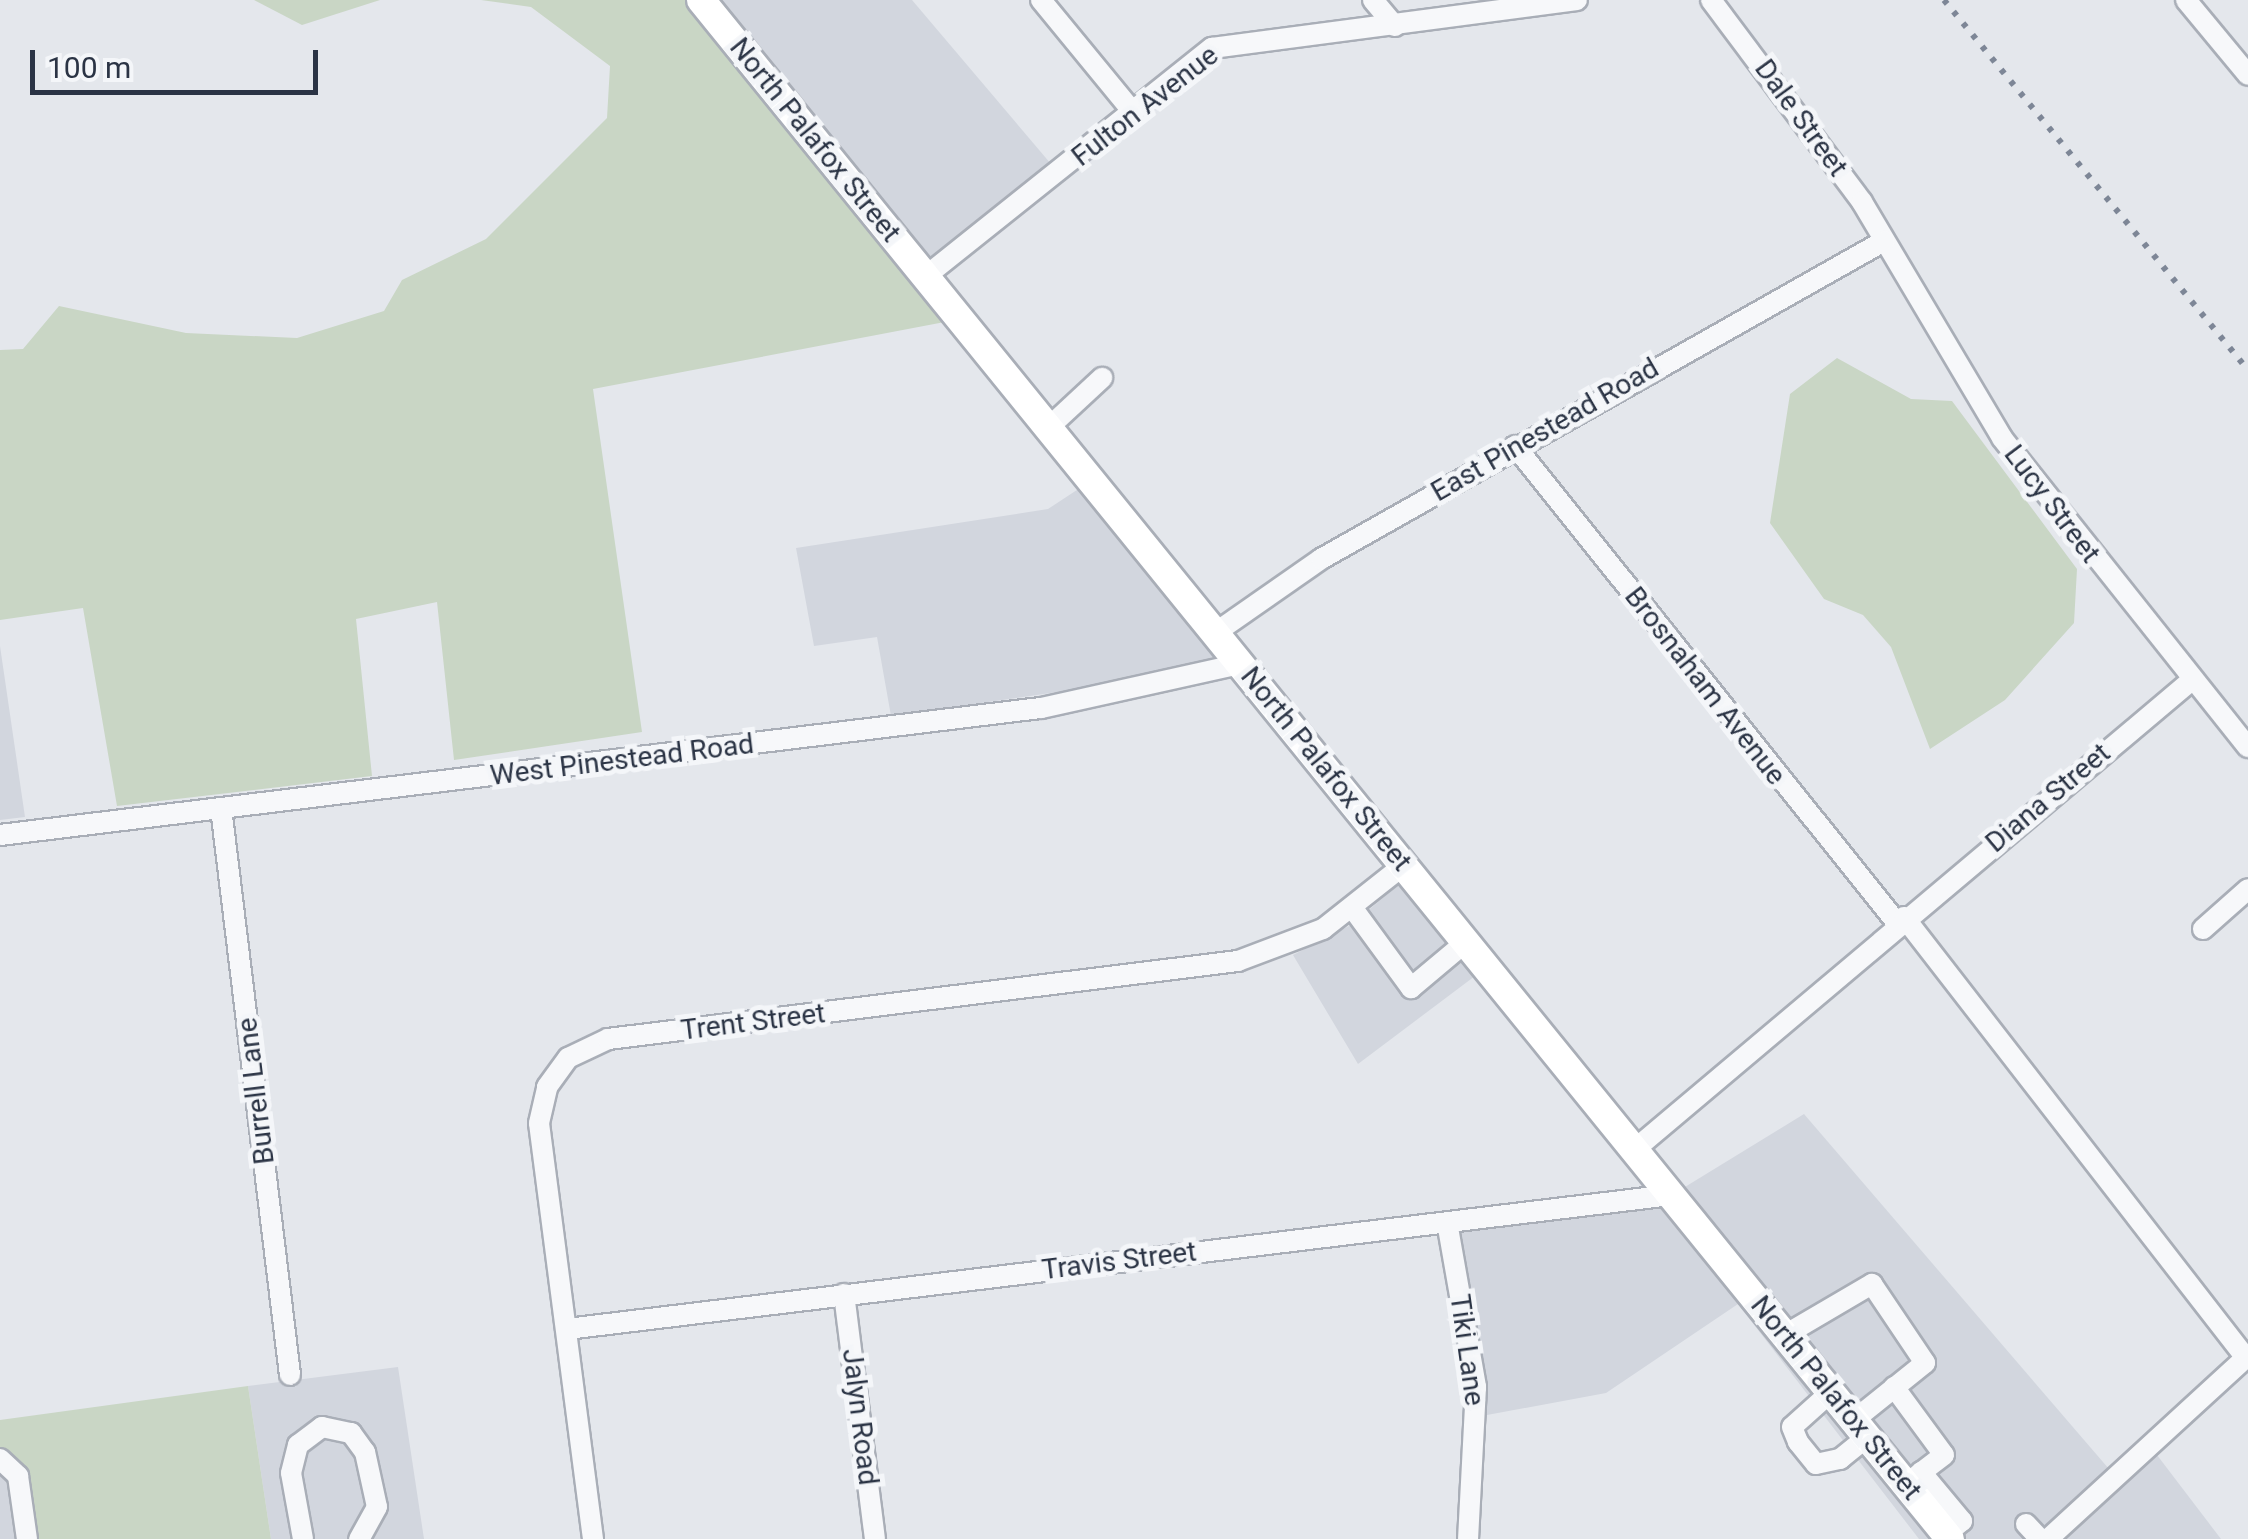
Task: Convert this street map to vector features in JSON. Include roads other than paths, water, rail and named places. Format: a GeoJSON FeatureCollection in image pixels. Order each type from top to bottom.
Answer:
{"type":"FeatureCollection","features":[{"type":"Feature","properties":{"kind":"main road","name":"North Palafox Street"},"geometry":{"type":"LineString","coordinates":[[701,0],[1830,1392],[1860,1428],[1914,1478],[1948,1536]]}},
{"type":"Feature","properties":{"kind":"street"},"geometry":{"type":"LineString","coordinates":[[1041,0],[1133,112]]}},
{"type":"Feature","properties":{"kind":"street"},"geometry":{"type":"LineString","coordinates":[[1374,0],[1394,26]]}},
{"type":"Feature","properties":{"kind":"street","name":"Fulton Avenue"},"geometry":{"type":"LineString","coordinates":[[926,276],[1212,48],[1250,36],[1394,26],[1577,0]]}},
{"type":"Feature","properties":{"kind":"street","name":"Dale Street"},"geometry":{"type":"LineString","coordinates":[[1711,0],[1884,241]]}},
{"type":"Feature","properties":{"kind":"street"},"geometry":{"type":"LineString","coordinates":[[2186,0],[2248,75]]}},
{"type":"Feature","properties":{"kind":"street","name":"East Pinestead Road"},"geometry":{"type":"LineString","coordinates":[[1215,633],[1515,446],[1884,241]]}},
{"type":"Feature","properties":{"kind":"street","name":"Lucy Street"},"geometry":{"type":"LineString","coordinates":[[1884,241],[2002,438],[2248,747]]}},
{"type":"Feature","properties":{"kind":"street"},"geometry":{"type":"LineString","coordinates":[[1048,428],[1102,378]]}},
{"type":"Feature","properties":{"kind":"street","name":"Brosnaham Avenue"},"geometry":{"type":"LineString","coordinates":[[1515,446],[1900,920],[2247,1357]]}},
{"type":"Feature","properties":{"kind":"street","name":"West Pinestead Road"},"geometry":{"type":"LineString","coordinates":[[0,835],[1042,708],[1240,664]]}},
{"type":"Feature","properties":{"kind":"street","name":"Diana Street"},"geometry":{"type":"LineString","coordinates":[[1634,1150],[1900,920],[2192,680]]}},
{"type":"Feature","properties":{"kind":"street","name":"Burrell Lane"},"geometry":{"type":"LineString","coordinates":[[221,808],[290,1375]]}},
{"type":"Feature","properties":{"kind":"street","name":"Trent Street"},"geometry":{"type":"LineString","coordinates":[[593,1539],[540,1109],[558,1069],[587,1046],[1238,960],[1354,910],[1404,865]]}},
{"type":"Feature","properties":{"kind":"street"},"geometry":{"type":"LineString","coordinates":[[2203,929],[2248,888]]}},
{"type":"Feature","properties":{"kind":"street"},"geometry":{"type":"LineString","coordinates":[[1354,910],[1412,988],[1467,941]]}},
{"type":"Feature","properties":{"kind":"street","name":"Travis Street"},"geometry":{"type":"LineString","coordinates":[[567,1329],[1671,1195]]}},
{"type":"Feature","properties":{"kind":"street","name":"Tiki Lane"},"geometry":{"type":"LineString","coordinates":[[1447,1222],[1476,1387],[1468,1539]]}},
{"type":"Feature","properties":{"kind":"street"},"geometry":{"type":"LineString","coordinates":[[1784,1335],[1872,1284],[1925,1363],[1894,1387],[1840,1459],[1816,1464],[1798,1442],[1792,1427],[1830,1392]]}},
{"type":"Feature","properties":{"kind":"street","name":"Jalyn Road"},"geometry":{"type":"LineString","coordinates":[[844,1294],[876,1539]]}},
{"type":"Feature","properties":{"kind":"street"},"geometry":{"type":"LineString","coordinates":[[2048,1539],[2247,1357]]}},
{"type":"Feature","properties":{"kind":"street"},"geometry":{"type":"LineString","coordinates":[[1894,1387],[1944,1455],[1914,1478]]}},
{"type":"Feature","properties":{"kind":"street"},"geometry":{"type":"LineString","coordinates":[[303,1539],[291,1473],[298,1445],[322,1427],[351,1434],[365,1452],[378,1507],[358,1539]]}},
{"type":"Feature","properties":{"kind":"street"},"geometry":{"type":"LineString","coordinates":[[0,1459],[18,1476],[27,1539]]}},
{"type":"Feature","properties":{"kind":"railway"},"geometry":{"type":"LineString","coordinates":[[1944,0],[2248,370]]}}]}
